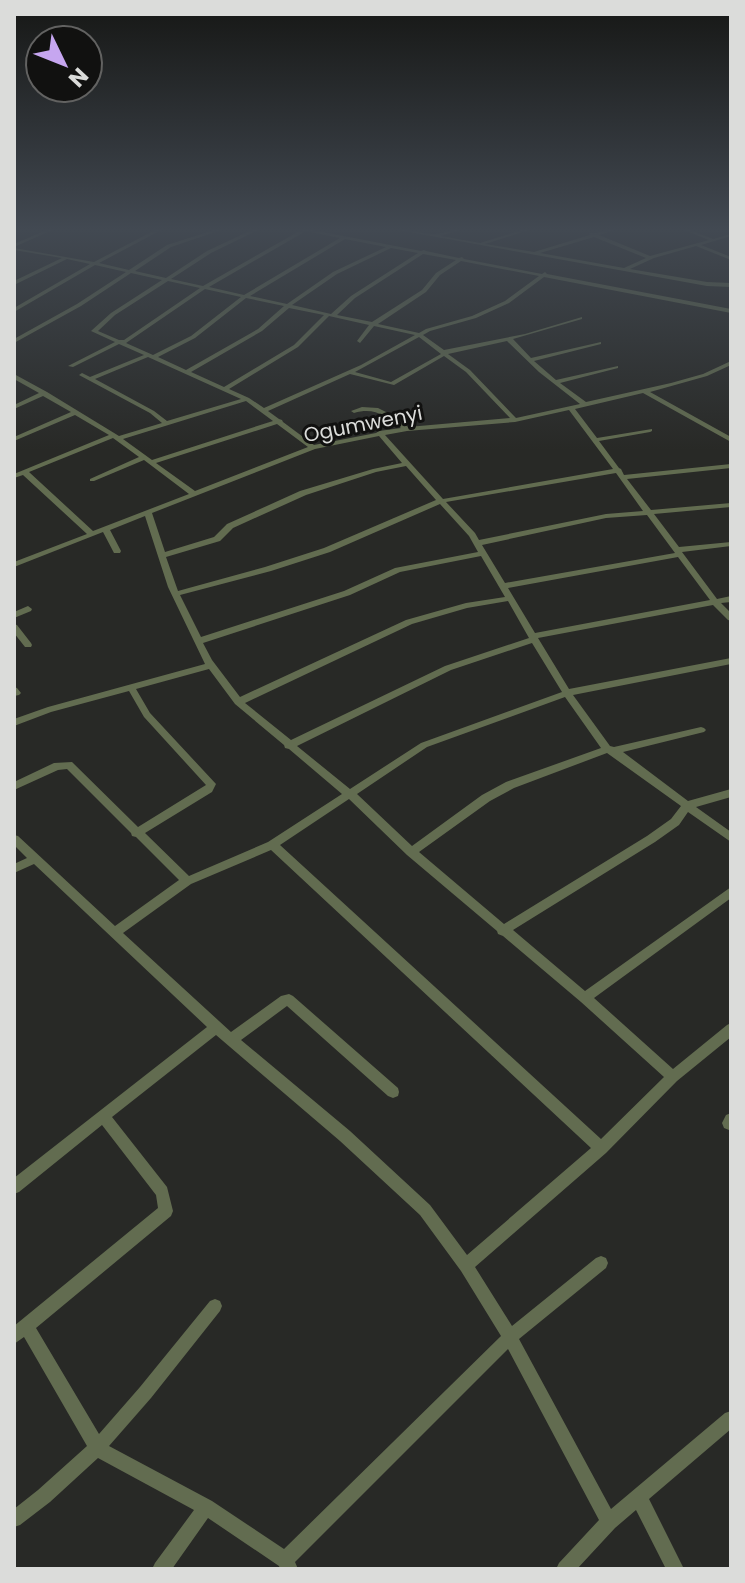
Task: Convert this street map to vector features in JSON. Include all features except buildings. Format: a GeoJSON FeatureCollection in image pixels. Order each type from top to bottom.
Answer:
{"type":"FeatureCollection","features":[{"type":"Feature","properties":{"kind":"street"},"geometry":{"type":"LineString","coordinates":[[14,341],[84,302]]}},
{"type":"Feature","properties":{"kind":"street"},"geometry":{"type":"LineString","coordinates":[[133,302],[95,328],[98,333],[247,399],[313,447]]}},
{"type":"Feature","properties":{"kind":"street"},"geometry":{"type":"LineString","coordinates":[[71,366],[123,342],[183,302]]}},
{"type":"Feature","properties":{"kind":"street"},"geometry":{"type":"LineString","coordinates":[[90,379],[193,337],[238,302]]}},
{"type":"Feature","properties":{"kind":"street"},"geometry":{"type":"LineString","coordinates":[[274,302],[418,334],[468,371],[515,420]]}},
{"type":"Feature","properties":{"kind":"street"},"geometry":{"type":"LineString","coordinates":[[187,372],[260,330],[293,302]]}},
{"type":"Feature","properties":{"kind":"street"},"geometry":{"type":"LineString","coordinates":[[226,388],[296,346],[347,302]]}},
{"type":"Feature","properties":{"kind":"street"},"geometry":{"type":"LineString","coordinates":[[360,341],[373,324],[407,302]]}},
{"type":"Feature","properties":{"kind":"street"},"geometry":{"type":"LineString","coordinates":[[265,410],[350,372],[418,334],[494,308],[503,302]]}},
{"type":"Feature","properties":{"kind":"street"},"geometry":{"type":"LineString","coordinates":[[685,302],[731,311]]}},
{"type":"Feature","properties":{"kind":"street"},"geometry":{"type":"LineString","coordinates":[[350,372],[392,384],[445,352],[580,318]]}},
{"type":"Feature","properties":{"kind":"street"},"geometry":{"type":"LineString","coordinates":[[508,338],[529,360],[585,405]]}},
{"type":"Feature","properties":{"kind":"street"},"geometry":{"type":"LineString","coordinates":[[529,360],[599,343]]}},
{"type":"Feature","properties":{"kind":"street","name":"Ogumwenyi"},"geometry":{"type":"LineString","coordinates":[[14,565],[313,447],[407,429],[515,420],[645,392],[705,375],[731,363]]}},
{"type":"Feature","properties":{"kind":"street"},"geometry":{"type":"LineString","coordinates":[[555,382],[616,367]]}},
{"type":"Feature","properties":{"kind":"street"},"geometry":{"type":"LineString","coordinates":[[82,375],[152,412],[167,424]]}},
{"type":"Feature","properties":{"kind":"street"},"geometry":{"type":"LineString","coordinates":[[15,378],[116,436],[194,494]]}},
{"type":"Feature","properties":{"kind":"street"},"geometry":{"type":"LineString","coordinates":[[645,392],[731,440]]}},
{"type":"Feature","properties":{"kind":"street"},"geometry":{"type":"LineString","coordinates":[[14,407],[45,393]]}},
{"type":"Feature","properties":{"kind":"street"},"geometry":{"type":"LineString","coordinates":[[14,476],[116,436],[247,399]]}},
{"type":"Feature","properties":{"kind":"street"},"geometry":{"type":"LineString","coordinates":[[354,411],[368,406],[375,408],[407,429]]}},
{"type":"Feature","properties":{"kind":"street"},"geometry":{"type":"LineString","coordinates":[[571,408],[716,603],[731,618]]}},
{"type":"Feature","properties":{"kind":"street"},"geometry":{"type":"LineString","coordinates":[[14,439],[77,412]]}},
{"type":"Feature","properties":{"kind":"street"},"geometry":{"type":"LineString","coordinates":[[92,480],[280,421]]}},
{"type":"Feature","properties":{"kind":"street"},"geometry":{"type":"LineString","coordinates":[[720,434],[731,429]]}},
{"type":"Feature","properties":{"kind":"street"},"geometry":{"type":"LineString","coordinates":[[595,440],[650,430]]}},
{"type":"Feature","properties":{"kind":"street"},"geometry":{"type":"LineString","coordinates":[[379,433],[478,543],[567,693],[611,750],[731,838]]}},
{"type":"Feature","properties":{"kind":"street"},"geometry":{"type":"LineString","coordinates":[[164,555],[217,539],[230,526],[303,493],[375,470],[407,464]]}},
{"type":"Feature","properties":{"kind":"street"},"geometry":{"type":"LineString","coordinates":[[175,594],[327,550],[441,501],[622,474],[731,466]]}},
{"type":"Feature","properties":{"kind":"street"},"geometry":{"type":"LineString","coordinates":[[24,472],[93,535]]}},
{"type":"Feature","properties":{"kind":"street"},"geometry":{"type":"LineString","coordinates":[[478,543],[606,516],[731,505]]}},
{"type":"Feature","properties":{"kind":"street"},"geometry":{"type":"LineString","coordinates":[[148,513],[175,594],[211,665],[238,702],[351,795],[411,852],[585,998],[673,1077]]}},
{"type":"Feature","properties":{"kind":"street"},"geometry":{"type":"LineString","coordinates":[[106,530],[117,551]]}},
{"type":"Feature","properties":{"kind":"street"},"geometry":{"type":"LineString","coordinates":[[505,586],[731,544]]}},
{"type":"Feature","properties":{"kind":"street"},"geometry":{"type":"LineString","coordinates":[[199,641],[347,593],[398,570],[484,553]]}},
{"type":"Feature","properties":{"kind":"street"},"geometry":{"type":"LineString","coordinates":[[238,702],[409,622],[511,598]]}},
{"type":"Feature","properties":{"kind":"street"},"geometry":{"type":"LineString","coordinates":[[288,746],[448,668],[533,638],[731,599]]}},
{"type":"Feature","properties":{"kind":"street"},"geometry":{"type":"LineString","coordinates":[[14,615],[28,609]]}},
{"type":"Feature","properties":{"kind":"street"},"geometry":{"type":"LineString","coordinates":[[14,627],[28,645]]}},
{"type":"Feature","properties":{"kind":"street"},"geometry":{"type":"LineString","coordinates":[[114,933],[187,881],[272,845],[424,745],[567,693],[704,669],[731,661]]}},
{"type":"Feature","properties":{"kind":"street"},"geometry":{"type":"LineString","coordinates":[[14,723],[211,665]]}},
{"type":"Feature","properties":{"kind":"street"},"geometry":{"type":"LineString","coordinates":[[131,687],[147,715],[211,784],[208,789],[136,833]]}},
{"type":"Feature","properties":{"kind":"street"},"geometry":{"type":"LineString","coordinates":[[411,852],[486,798],[510,785],[611,750],[701,730]]}},
{"type":"Feature","properties":{"kind":"street"},"geometry":{"type":"LineString","coordinates":[[14,786],[57,766],[69,765],[187,881]]}},
{"type":"Feature","properties":{"kind":"street"},"geometry":{"type":"LineString","coordinates":[[502,931],[651,839],[675,822],[688,805],[731,793]]}},
{"type":"Feature","properties":{"kind":"street"},"geometry":{"type":"LineString","coordinates":[[14,839],[216,1027],[345,1136],[425,1210],[466,1266],[510,1337],[609,1522]]}},
{"type":"Feature","properties":{"kind":"street"},"geometry":{"type":"LineString","coordinates":[[272,845],[601,1148]]}},
{"type":"Feature","properties":{"kind":"street"},"geometry":{"type":"LineString","coordinates":[[14,869],[36,858]]}},
{"type":"Feature","properties":{"kind":"street"},"geometry":{"type":"LineString","coordinates":[[585,998],[731,892]]}},
{"type":"Feature","properties":{"kind":"street"},"geometry":{"type":"LineString","coordinates":[[231,1040],[289,1000],[393,1092]]}},
{"type":"Feature","properties":{"kind":"street"},"geometry":{"type":"LineString","coordinates":[[14,1187],[216,1027]]}},
{"type":"Feature","properties":{"kind":"street"},"geometry":{"type":"LineString","coordinates":[[466,1266],[601,1148],[673,1077],[731,1029]]}},
{"type":"Feature","properties":{"kind":"street"},"geometry":{"type":"LineString","coordinates":[[104,1117],[162,1192],[166,1211],[21,1331],[99,1450],[206,1507],[287,1565],[510,1337],[601,1263]]}},
{"type":"Feature","properties":{"kind":"street"},"geometry":{"type":"LineString","coordinates":[[14,1519],[99,1450],[215,1306]]}},
{"type":"Feature","properties":{"kind":"street"},"geometry":{"type":"LineString","coordinates":[[565,1569],[609,1522],[731,1419]]}},
{"type":"Feature","properties":{"kind":"street"},"geometry":{"type":"LineString","coordinates":[[639,1498],[675,1569]]}},
{"type":"Feature","properties":{"kind":"street"},"geometry":{"type":"LineString","coordinates":[[161,1569],[206,1507]]}}]}
